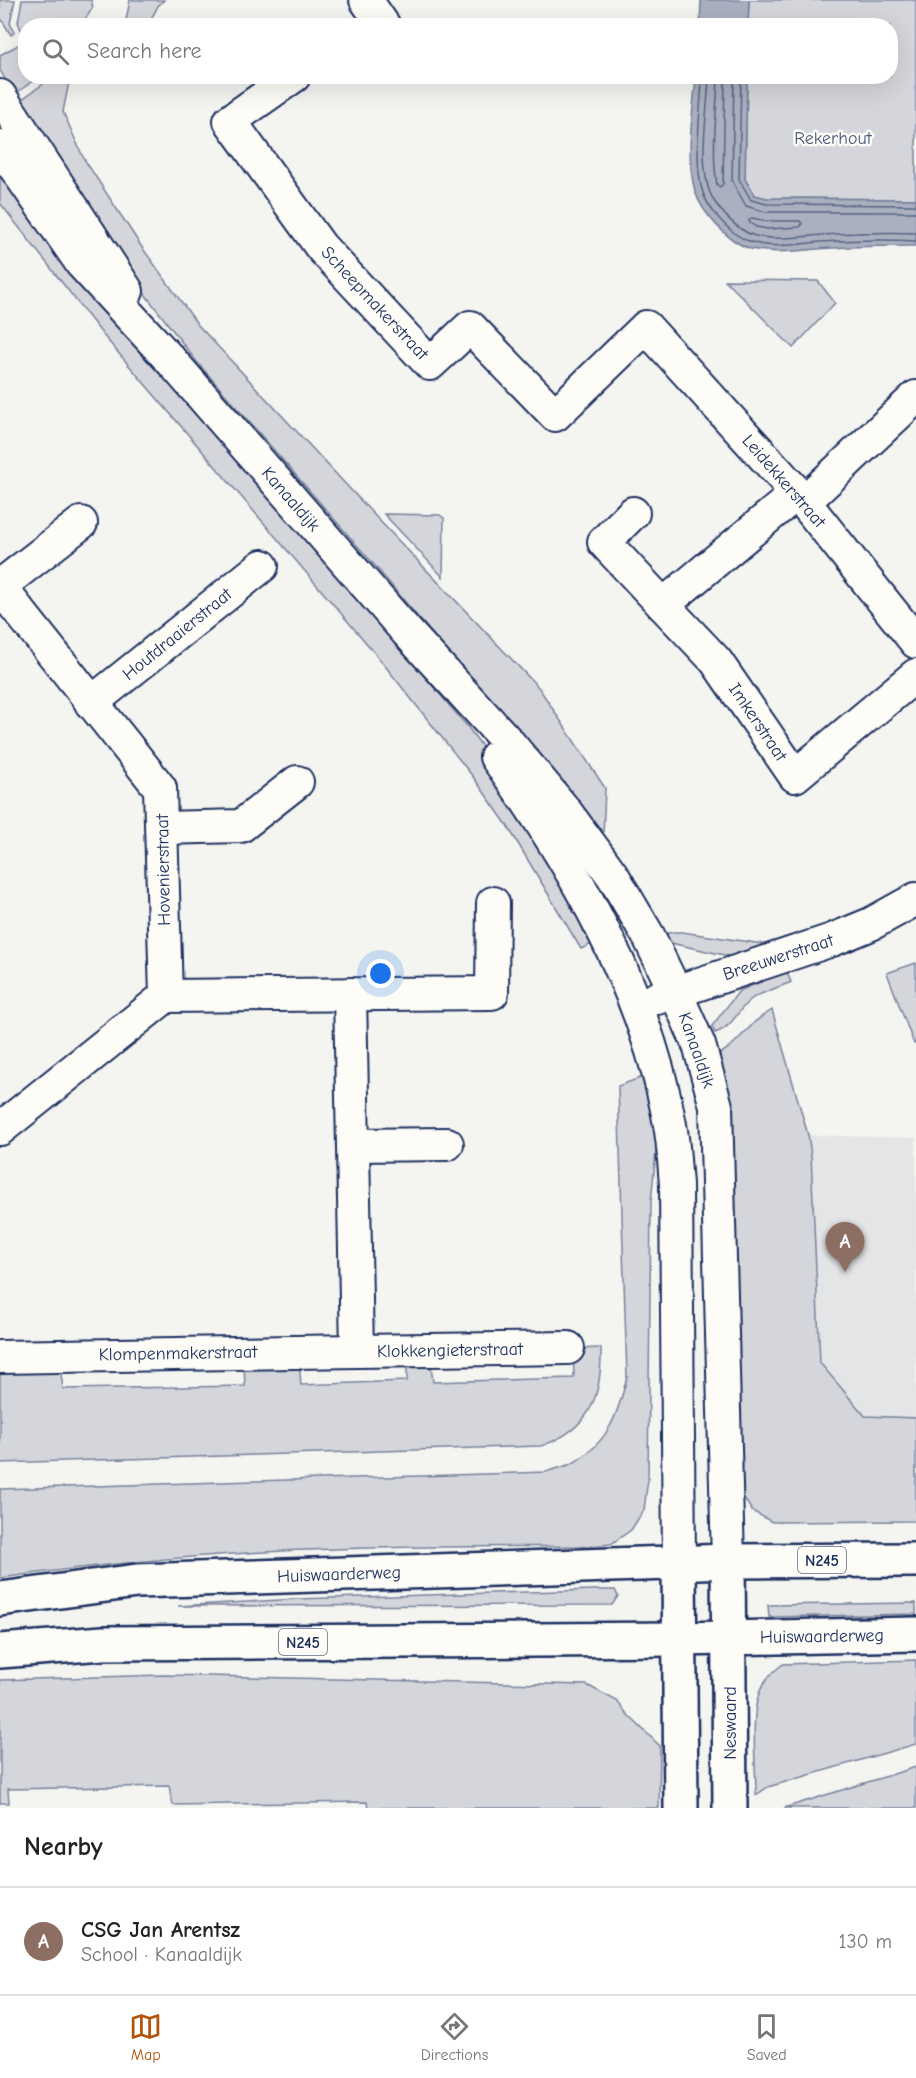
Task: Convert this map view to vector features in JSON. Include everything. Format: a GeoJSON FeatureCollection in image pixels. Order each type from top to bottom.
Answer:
{"type":"FeatureCollection","features":[{"type":"Feature","properties":{"kind":"main road","name":"Huiswaarderweg"},"geometry":{"type":"LineString","coordinates":[[0,1599],[137,1581],[728,1561],[916,1560]]}},
{"type":"Feature","properties":{"kind":"main road"},"geometry":{"type":"LineString","coordinates":[[728,1561],[729,1638]]}},
{"type":"Feature","properties":{"kind":"main road"},"geometry":{"type":"LineString","coordinates":[[679,1563],[681,1808]]}},
{"type":"Feature","properties":{"kind":"main road","name":"Huiswaarderweg"},"geometry":{"type":"LineString","coordinates":[[0,1651],[103,1643],[680,1639],[916,1634]]}},
{"type":"Feature","properties":{"kind":"main road","name":"Neswaard"},"geometry":{"type":"LineString","coordinates":[[729,1638],[730,1808]]}},
{"type":"Feature","properties":{"kind":"street","name":"Scheepmakerstraat"},"geometry":{"type":"LineString","coordinates":[[283,84],[230,121],[321,247],[430,364],[470,327],[555,415],[646,327]]}},
{"type":"Feature","properties":{"kind":"street","name":"Kanaaldijk"},"geometry":{"type":"LineString","coordinates":[[0,96],[175,365]]}},
{"type":"Feature","properties":{"kind":"street","name":"Kanaaldijk"},"geometry":{"type":"LineString","coordinates":[[0,146],[82,264],[175,365],[407,632],[508,742],[584,835],[613,876],[648,938],[699,1045],[716,1106],[728,1561]]}},
{"type":"Feature","properties":{"kind":"street","name":"Leidekkerstraat"},"geometry":{"type":"LineString","coordinates":[[646,327],[800,498],[916,642]]}},
{"type":"Feature","properties":{"kind":"street"},"geometry":{"type":"LineString","coordinates":[[663,605],[800,498],[916,397]]}},
{"type":"Feature","properties":{"kind":"street","name":"Imkerstraat"},"geometry":{"type":"LineString","coordinates":[[633,513],[604,542],[716,661],[795,776],[916,675]]}},
{"type":"Feature","properties":{"kind":"street"},"geometry":{"type":"LineString","coordinates":[[0,586],[81,523]]}},
{"type":"Feature","properties":{"kind":"street","name":"Houtdraaierstraat"},"geometry":{"type":"LineString","coordinates":[[91,703],[262,566]]}},
{"type":"Feature","properties":{"kind":"street","name":"Hovenierstraat"},"geometry":{"type":"LineString","coordinates":[[0,586],[160,788],[166,996]]}},
{"type":"Feature","properties":{"kind":"street","name":"Kanaaldijk"},"geometry":{"type":"LineString","coordinates":[[407,632],[538,816],[583,894],[627,980],[654,1056],[673,1146],[676,1184],[679,1563]]}},
{"type":"Feature","properties":{"kind":"street"},"geometry":{"type":"LineString","coordinates":[[162,828],[241,826],[297,782]]}},
{"type":"Feature","properties":{"kind":"street","name":"Breeuwerstraat"},"geometry":{"type":"LineString","coordinates":[[636,1005],[831,940],[871,924],[916,899]]}},
{"type":"Feature","properties":{"kind":"street"},"geometry":{"type":"LineString","coordinates":[[0,1129],[166,996],[492,993],[493,903]]}},
{"type":"Feature","properties":{"kind":"street","name":"Klokkengieterstraat"},"geometry":{"type":"LineString","coordinates":[[350,994],[357,1351],[568,1348]]}},
{"type":"Feature","properties":{"kind":"street"},"geometry":{"type":"LineString","coordinates":[[354,1145],[447,1144]]}},
{"type":"Feature","properties":{"kind":"street","name":"Klompenmakerstraat"},"geometry":{"type":"LineString","coordinates":[[0,1357],[357,1351]]}},
{"type":"Feature","properties":{"kind":"shaded area"},"geometry":{"type":"Polygon","coordinates":[[[808,1135],[916,1138],[916,1481],[789,1409],[769,1142],[808,1135]]]}},
{"type":"Feature","properties":{"kind":"green space"},"geometry":{"type":"Polygon","coordinates":[[[0,0],[15,0],[10,23],[14,33],[11,35],[0,17],[0,0]]]}},
{"type":"Feature","properties":{"kind":"green space"},"geometry":{"type":"Polygon","coordinates":[[[22,0],[91,0],[93,7],[86,18],[19,18],[22,0]]]}},
{"type":"Feature","properties":{"kind":"green space"},"geometry":{"type":"Polygon","coordinates":[[[130,0],[164,0],[152,18],[126,18],[130,0]]]}},
{"type":"Feature","properties":{"kind":"green space","name":"Rekerhout"},"geometry":{"type":"Polygon","coordinates":[[[749,0],[916,0],[916,199],[767,198],[754,195],[745,179],[747,84],[898,84],[898,18],[748,18],[749,0]]]}},
{"type":"Feature","properties":{"kind":"green space"},"geometry":{"type":"Polygon","coordinates":[[[18,45],[18,84],[29,84],[14,95],[0,70],[0,55],[18,45]]]}},
{"type":"Feature","properties":{"kind":"green space"},"geometry":{"type":"Polygon","coordinates":[[[43,84],[69,84],[63,112],[84,159],[141,246],[198,325],[539,688],[605,788],[603,837],[376,567],[197,362],[115,255],[18,102],[43,84]]]}},
{"type":"Feature","properties":{"kind":"green space"},"geometry":{"type":"Polygon","coordinates":[[[0,162],[247,470],[467,726],[498,768],[600,940],[581,949],[507,825],[474,778],[374,652],[103,335],[0,203],[0,162]]]}},
{"type":"Feature","properties":{"kind":"green space"},"geometry":{"type":"Polygon","coordinates":[[[725,280],[818,281],[835,303],[793,348],[725,280]]]}},
{"type":"Feature","properties":{"kind":"green space"},"geometry":{"type":"Polygon","coordinates":[[[384,514],[440,515],[444,518],[443,577],[384,514]]]}},
{"type":"Feature","properties":{"kind":"green space"},"geometry":{"type":"Polygon","coordinates":[[[672,932],[763,944],[764,946],[733,957],[671,943],[666,934],[672,932]]]}},
{"type":"Feature","properties":{"kind":"green space"},"geometry":{"type":"Polygon","coordinates":[[[916,963],[916,1043],[914,1044],[887,973],[916,963]]]}},
{"type":"Feature","properties":{"kind":"green space"},"geometry":{"type":"Polygon","coordinates":[[[786,971],[791,982],[750,1000],[731,1023],[715,1033],[712,1026],[739,991],[786,971]]]}},
{"type":"Feature","properties":{"kind":"green space"},"geometry":{"type":"Polygon","coordinates":[[[772,1010],[808,1135],[811,1155],[820,1363],[865,1416],[916,1418],[916,1521],[772,1522],[752,1511],[741,1493],[714,1057],[730,1047],[756,1021],[772,1010]]]}},
{"type":"Feature","properties":{"kind":"green space"},"geometry":{"type":"Polygon","coordinates":[[[651,1074],[658,1131],[651,1202],[648,1479],[644,1510],[631,1530],[611,1544],[590,1546],[293,1550],[125,1563],[0,1578],[0,1489],[546,1472],[573,1463],[585,1455],[604,1436],[610,1426],[620,1403],[627,1377],[618,1086],[651,1074]]]}},
{"type":"Feature","properties":{"kind":"green space"},"geometry":{"type":"Polygon","coordinates":[[[601,1348],[599,1382],[590,1409],[571,1431],[541,1446],[0,1463],[0,1367],[60,1366],[63,1389],[245,1386],[244,1364],[299,1363],[301,1385],[407,1381],[407,1359],[430,1358],[433,1382],[574,1378],[573,1349],[601,1348]]]}},
{"type":"Feature","properties":{"kind":"green space"},"geometry":{"type":"Polygon","coordinates":[[[615,1590],[618,1596],[612,1605],[178,1606],[297,1599],[615,1590]]]}},
{"type":"Feature","properties":{"kind":"green space"},"geometry":{"type":"Polygon","coordinates":[[[916,1603],[916,1614],[769,1617],[768,1605],[916,1603]]]}},
{"type":"Feature","properties":{"kind":"green space"},"geometry":{"type":"Polygon","coordinates":[[[916,1660],[916,1744],[768,1787],[756,1795],[754,1731],[756,1706],[762,1687],[779,1667],[783,1664],[916,1660]]]}},
{"type":"Feature","properties":{"kind":"green space"},"geometry":{"type":"Polygon","coordinates":[[[164,1675],[587,1685],[617,1701],[660,1746],[659,1808],[368,1808],[367,1802],[173,1805],[169,1786],[8,1789],[9,1803],[0,1803],[0,1680],[164,1675]]]}},
{"type":"Feature","properties":{"kind":"green space"},"geometry":{"type":"Polygon","coordinates":[[[916,1767],[916,1808],[784,1808],[916,1767]]]}},
{"type":"Feature","properties":{"kind":"water"},"geometry":{"type":"Polygon","coordinates":[[[701,0],[749,0],[748,18],[700,18],[701,0]]]}},
{"type":"Feature","properties":{"kind":"water"},"geometry":{"type":"Polygon","coordinates":[[[695,84],[747,84],[745,179],[754,195],[767,198],[916,199],[916,246],[771,252],[743,246],[717,226],[698,199],[692,177],[690,149],[695,84]]]}},
{"type":"Feature","properties":{"kind":"place","name":"CSG Jan Arentsz"},"geometry":{"type":"Point","coordinates":[845,1272]}}]}
